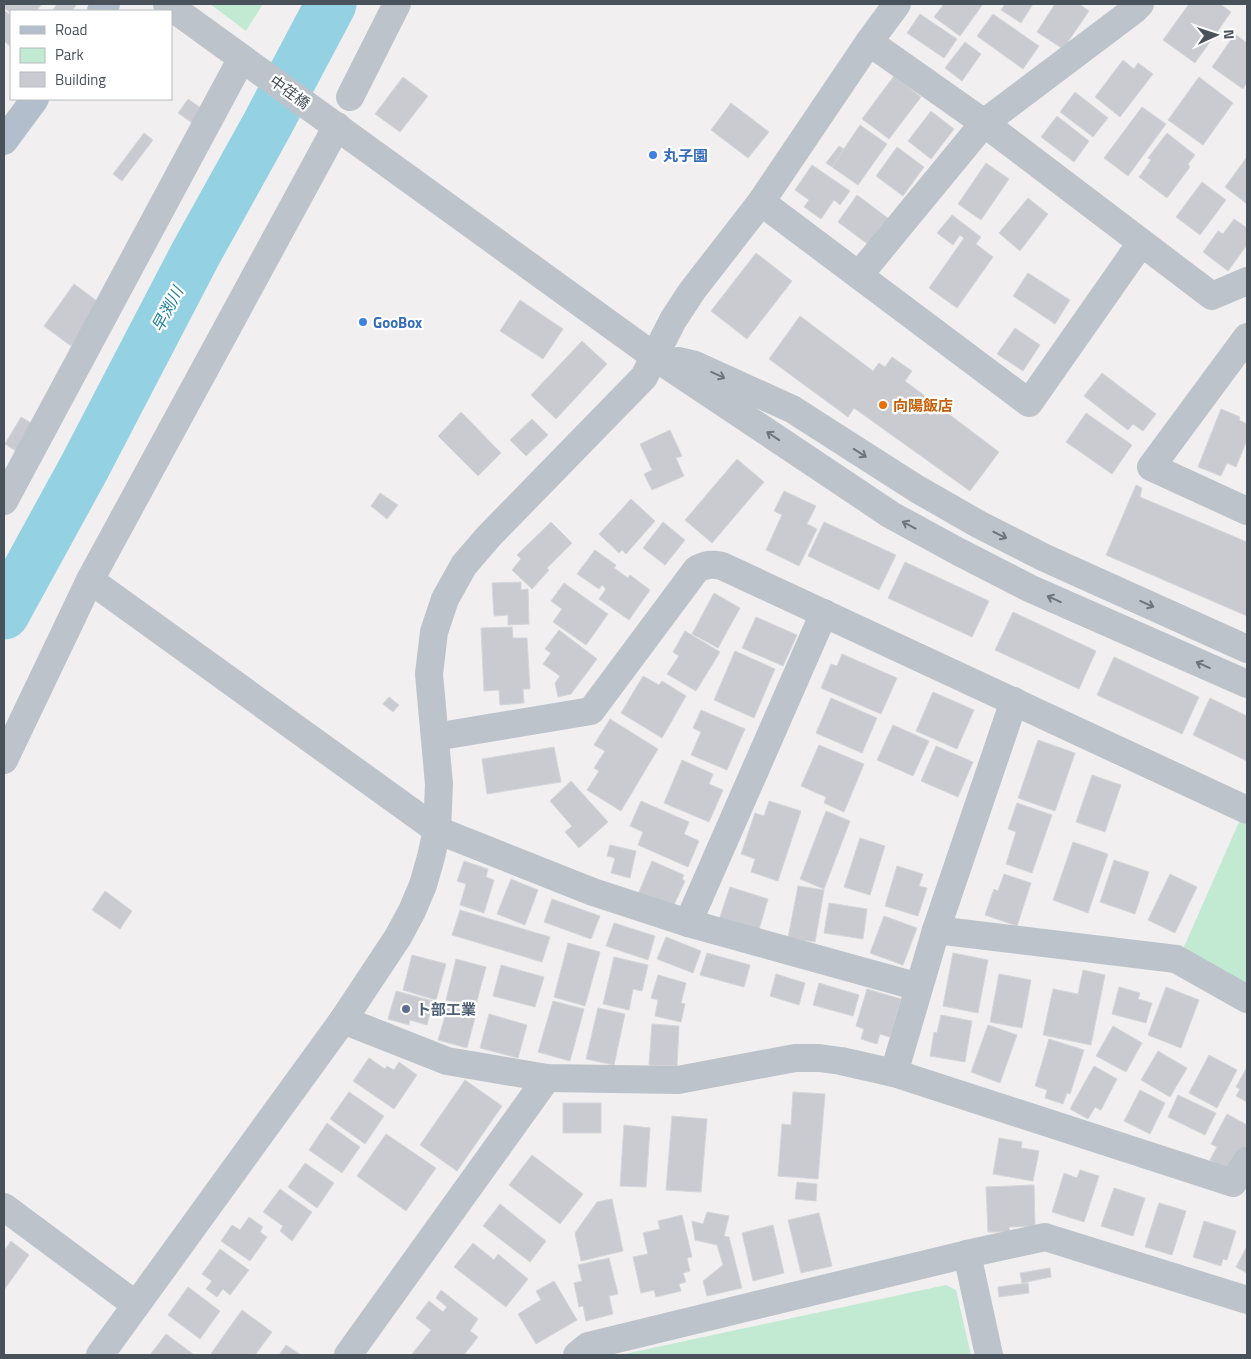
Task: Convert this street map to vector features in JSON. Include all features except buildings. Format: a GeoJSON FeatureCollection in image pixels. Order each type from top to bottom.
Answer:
{"type":"FeatureCollection","features":[{"type":"Feature","properties":{"kind":"main road"},"geometry":{"type":"LineString","coordinates":[[4,141],[35,100]]}},
{"type":"Feature","properties":{"kind":"street","name":"中荏橋"},"geometry":{"type":"LineString","coordinates":[[167,4],[239,64],[337,126],[654,357],[891,515],[1029,588],[1247,684]]}},
{"type":"Feature","properties":{"kind":"street"},"geometry":{"type":"LineString","coordinates":[[350,97],[397,4]]}},
{"type":"Feature","properties":{"kind":"street"},"geometry":{"type":"LineString","coordinates":[[100,1355],[343,1020],[398,937],[412,911],[423,885],[437,830],[439,784],[429,674],[434,632],[444,599],[464,565],[488,536],[644,377],[673,320],[692,290],[761,202],[869,42],[897,4]]}},
{"type":"Feature","properties":{"kind":"street"},"geometry":{"type":"LineString","coordinates":[[859,275],[984,123],[1140,4]]}},
{"type":"Feature","properties":{"kind":"street"},"geometry":{"type":"LineString","coordinates":[[869,42],[984,123],[1212,296],[1247,282]]}},
{"type":"Feature","properties":{"kind":"street"},"geometry":{"type":"LineString","coordinates":[[4,501],[239,64]]}},
{"type":"Feature","properties":{"kind":"street"},"geometry":{"type":"LineString","coordinates":[[4,760],[90,580],[337,126]]}},
{"type":"Feature","properties":{"kind":"street"},"geometry":{"type":"LineString","coordinates":[[761,202],[1029,403],[1141,243]]}},
{"type":"Feature","properties":{"kind":"street"},"geometry":{"type":"LineString","coordinates":[[1247,337],[1152,467],[1247,510]]}},
{"type":"Feature","properties":{"kind":"street"},"geometry":{"type":"LineString","coordinates":[[654,357],[695,364],[792,409],[917,489],[980,525],[1045,558],[1247,649]]}},
{"type":"Feature","properties":{"kind":"street"},"geometry":{"type":"LineString","coordinates":[[435,737],[591,711],[696,570],[709,564],[722,566],[1247,810]]}},
{"type":"Feature","properties":{"kind":"street"},"geometry":{"type":"LineString","coordinates":[[90,580],[437,830],[593,892],[688,924],[919,987]]}},
{"type":"Feature","properties":{"kind":"street"},"geometry":{"type":"LineString","coordinates":[[688,924],[824,613]]}},
{"type":"Feature","properties":{"kind":"street"},"geometry":{"type":"LineString","coordinates":[[894,1073],[936,930],[1014,701]]}},
{"type":"Feature","properties":{"kind":"street"},"geometry":{"type":"LineString","coordinates":[[936,930],[1176,959],[1247,999]]}},
{"type":"Feature","properties":{"kind":"street"},"geometry":{"type":"LineString","coordinates":[[343,1020],[446,1061],[547,1078],[678,1080],[795,1058],[819,1058],[841,1061],[894,1073],[1232,1183],[1247,1161]]}},
{"type":"Feature","properties":{"kind":"street"},"geometry":{"type":"LineString","coordinates":[[348,1355],[547,1078]]}},
{"type":"Feature","properties":{"kind":"street"},"geometry":{"type":"LineString","coordinates":[[4,1207],[136,1305]]}},
{"type":"Feature","properties":{"kind":"street"},"geometry":{"type":"LineString","coordinates":[[577,1355],[588,1346],[967,1254],[1045,1237],[1247,1300]]}},
{"type":"Feature","properties":{"kind":"street"},"geometry":{"type":"LineString","coordinates":[[967,1254],[989,1355]]}},
{"type":"Feature","properties":{"kind":"green space"},"geometry":{"type":"Polygon","coordinates":[[[210,4],[263,4],[246,31],[210,4]]]}},
{"type":"Feature","properties":{"kind":"green space"},"geometry":{"type":"Polygon","coordinates":[[[1239,822],[1247,825],[1247,984],[1183,949],[1239,822]]]}},
{"type":"Feature","properties":{"kind":"green space"},"geometry":{"type":"Polygon","coordinates":[[[946,1285],[956,1290],[971,1355],[620,1355],[946,1285]]]}},
{"type":"Feature","properties":{"kind":"water"},"geometry":{"type":"Polygon","coordinates":[[[317,4],[357,4],[345,26],[336,21],[301,89],[281,76],[317,4]]]}},
{"type":"Feature","properties":{"kind":"pier"},"geometry":{"type":"Polygon","coordinates":[[[286,60],[310,78],[304,90],[279,75],[286,60]]]}},
{"type":"Feature","properties":{"kind":"waterway","name":"早渕川"},"geometry":{"type":"LineString","coordinates":[[4,614],[84,468],[196,253],[331,4]]}},
{"type":"Feature","properties":{"kind":"place","name":"丸子園"},"geometry":{"type":"Point","coordinates":[653,155]}},
{"type":"Feature","properties":{"kind":"place","name":"GooBox"},"geometry":{"type":"Point","coordinates":[363,322]}},
{"type":"Feature","properties":{"kind":"place","name":"向陽飯店"},"geometry":{"type":"Point","coordinates":[883,405]}},
{"type":"Feature","properties":{"kind":"place","name":"ト部工業"},"geometry":{"type":"Point","coordinates":[406,1009]}}]}
